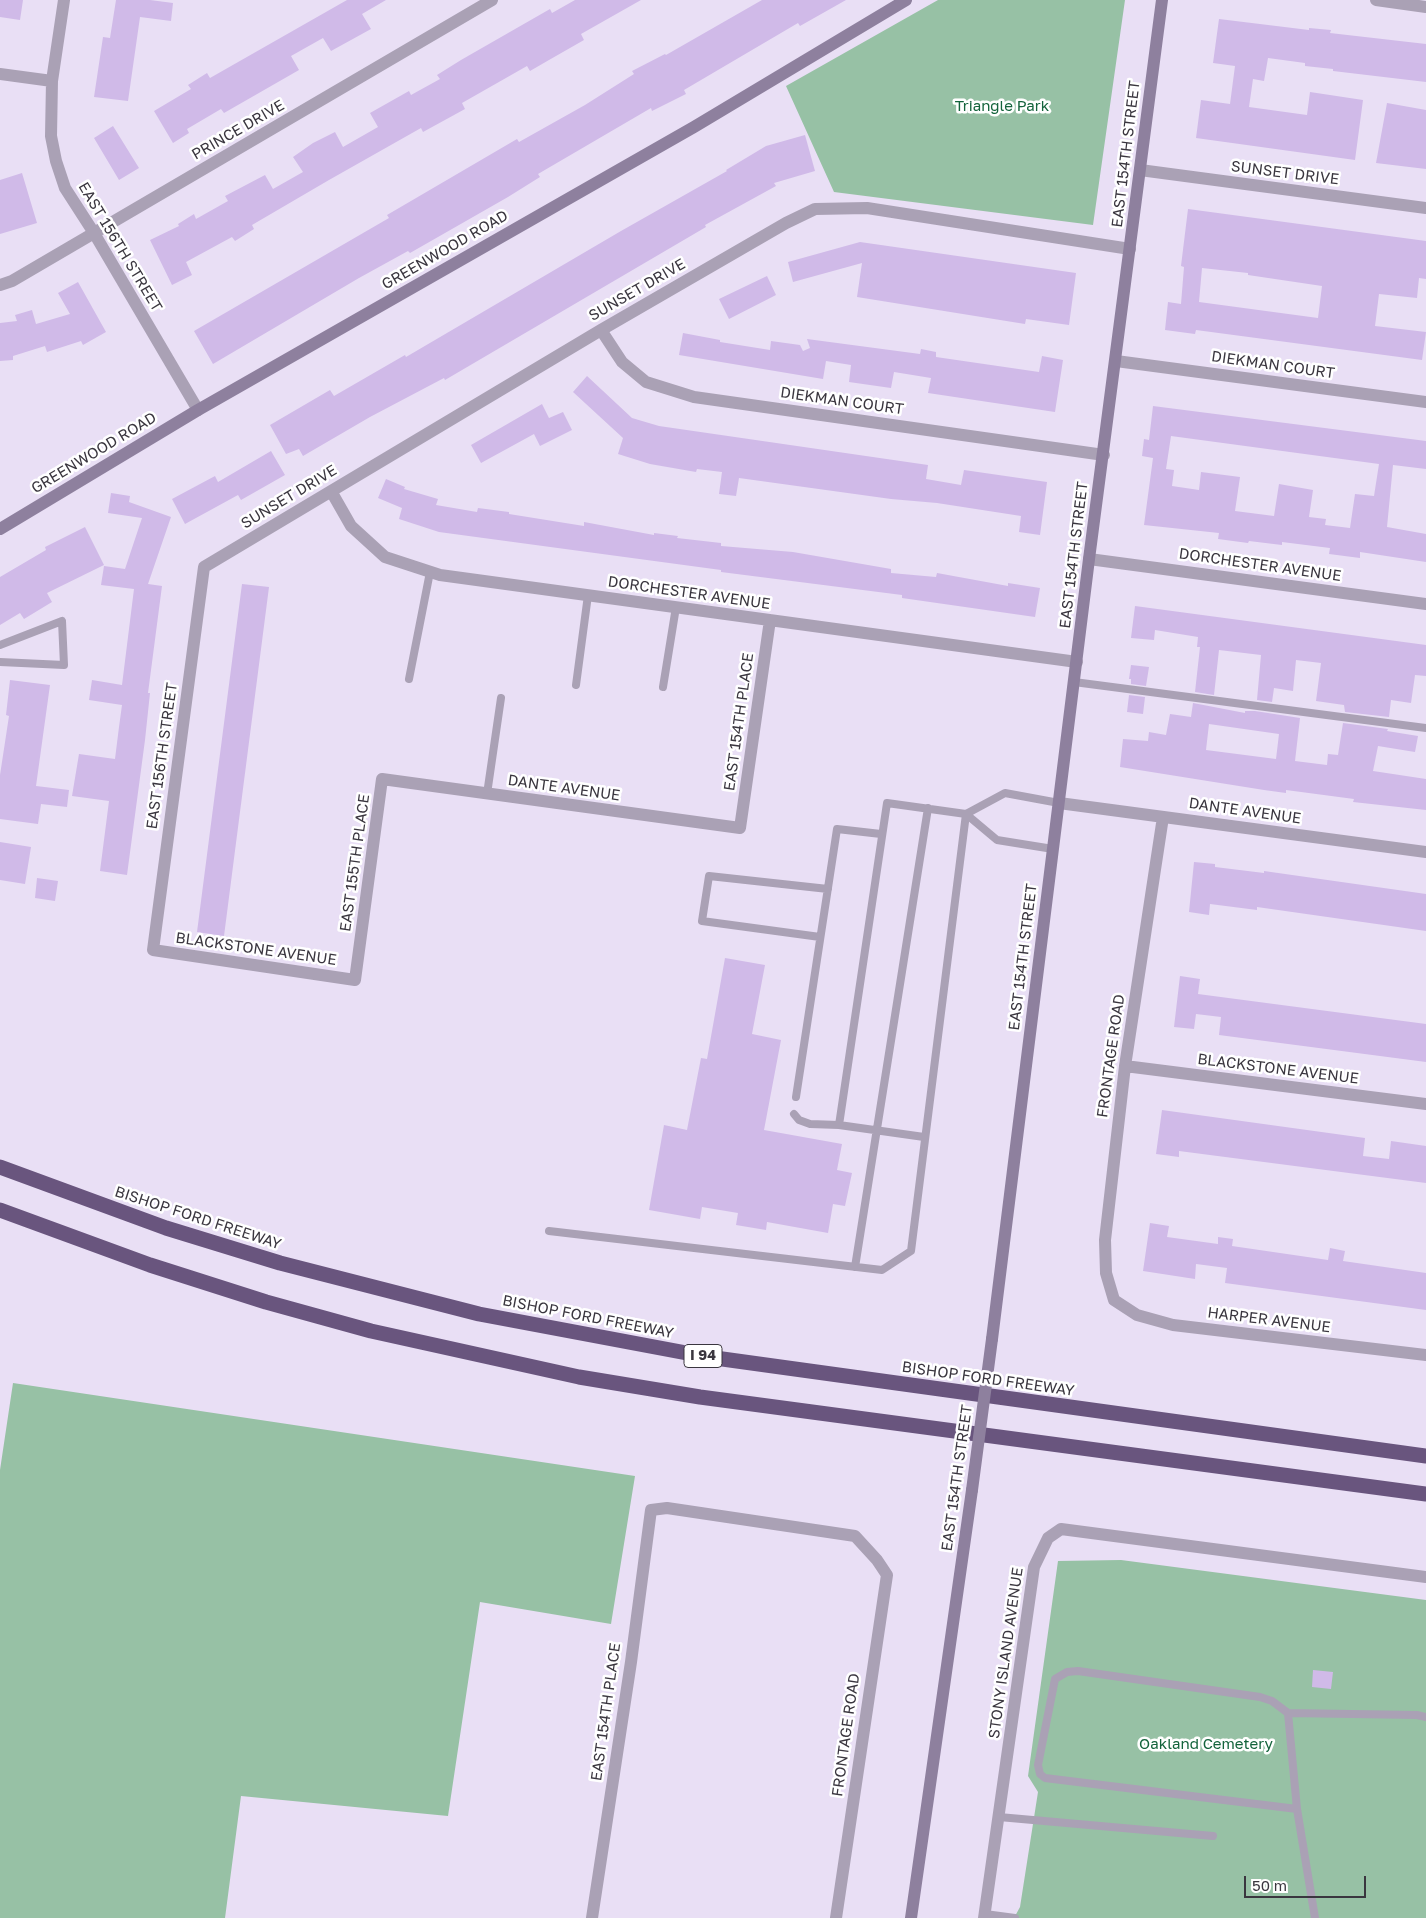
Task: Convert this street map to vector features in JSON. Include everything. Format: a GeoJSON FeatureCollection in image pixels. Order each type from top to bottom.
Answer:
{"type":"FeatureCollection","features":[{"type":"Feature","properties":{"kind":"highway","name":"BISHOP FORD FREEWAY"},"geometry":{"type":"LineString","coordinates":[[0,1167],[166,1228],[280,1264],[498,1318],[708,1357],[1426,1456]]}},
{"type":"Feature","properties":{"kind":"highway"},"geometry":{"type":"LineString","coordinates":[[0,1210],[150,1265],[266,1302],[371,1331],[579,1377],[700,1397],[1426,1494]]}},
{"type":"Feature","properties":{"kind":"street","name":"EAST 156TH STREET"},"geometry":{"type":"LineString","coordinates":[[64,0],[52,81],[51,136],[56,161],[65,188],[94,233],[198,410]]}},
{"type":"Feature","properties":{"kind":"street","name":"PRINCE DRIVE"},"geometry":{"type":"LineString","coordinates":[[0,285],[12,281],[492,0]]}},
{"type":"Feature","properties":{"kind":"street","name":"GREENWOOD ROAD"},"geometry":{"type":"LineString","coordinates":[[0,529],[198,410],[694,127],[906,0]]}},
{"type":"Feature","properties":{"kind":"street","name":"EAST 154TH STREET"},"geometry":{"type":"LineString","coordinates":[[911,1918],[992,1339],[1089,558],[1104,455],[1162,0]]}},
{"type":"Feature","properties":{"kind":"street"},"geometry":{"type":"LineString","coordinates":[[1376,0],[1426,7]]}},
{"type":"Feature","properties":{"kind":"street"},"geometry":{"type":"LineString","coordinates":[[0,74],[52,81]]}},
{"type":"Feature","properties":{"kind":"street","name":"SUNSET DRIVE"},"geometry":{"type":"LineString","coordinates":[[1140,170],[1426,208]]}},
{"type":"Feature","properties":{"kind":"street","name":"SUNSET DRIVE"},"geometry":{"type":"LineString","coordinates":[[204,567],[602,330],[786,223],[815,209],[867,208],[1130,249]]}},
{"type":"Feature","properties":{"kind":"street","name":"DIEKMAN COURT"},"geometry":{"type":"LineString","coordinates":[[602,330],[622,362],[646,382],[694,397],[1104,455]]}},
{"type":"Feature","properties":{"kind":"street","name":"DIEKMAN COURT"},"geometry":{"type":"LineString","coordinates":[[1116,361],[1426,402]]}},
{"type":"Feature","properties":{"kind":"street","name":"DORCHESTER AVENUE"},"geometry":{"type":"LineString","coordinates":[[332,491],[351,526],[367,542],[386,556],[430,572],[1077,662]]}},
{"type":"Feature","properties":{"kind":"street","name":"DORCHESTER AVENUE"},"geometry":{"type":"LineString","coordinates":[[1089,558],[1426,604]]}},
{"type":"Feature","properties":{"kind":"street","name":"EAST 156TH STREET"},"geometry":{"type":"LineString","coordinates":[[153,950],[204,567]]}},
{"type":"Feature","properties":{"kind":"street","name":"EAST 154TH PLACE"},"geometry":{"type":"LineString","coordinates":[[740,828],[770,620]]}},
{"type":"Feature","properties":{"kind":"street","name":"DANTE AVENUE"},"geometry":{"type":"LineString","coordinates":[[382,779],[740,828]]}},
{"type":"Feature","properties":{"kind":"street","name":"EAST 155TH PLACE"},"geometry":{"type":"LineString","coordinates":[[356,980],[382,779]]}},
{"type":"Feature","properties":{"kind":"street","name":"DANTE AVENUE"},"geometry":{"type":"LineString","coordinates":[[1059,803],[1426,852]]}},
{"type":"Feature","properties":{"kind":"street","name":"FRONTAGE ROAD"},"geometry":{"type":"LineString","coordinates":[[1114,1300],[1106,1273],[1105,1240],[1125,1066],[1163,817]]}},
{"type":"Feature","properties":{"kind":"street","name":"BLACKSTONE AVENUE"},"geometry":{"type":"LineString","coordinates":[[153,950],[356,980]]}},
{"type":"Feature","properties":{"kind":"street","name":"BLACKSTONE AVENUE"},"geometry":{"type":"LineString","coordinates":[[1125,1066],[1426,1104]]}},
{"type":"Feature","properties":{"kind":"street","name":"HARPER AVENUE"},"geometry":{"type":"LineString","coordinates":[[1114,1300],[1138,1315],[1173,1325],[1426,1355]]}},
{"type":"Feature","properties":{"kind":"street","name":"FRONTAGE ROAD"},"geometry":{"type":"LineString","coordinates":[[651,1510],[667,1508],[855,1536],[877,1560],[887,1575],[836,1918]]}},
{"type":"Feature","properties":{"kind":"street","name":"EAST 154TH PLACE"},"geometry":{"type":"LineString","coordinates":[[592,1918],[631,1662],[651,1510]]}},
{"type":"Feature","properties":{"kind":"street","name":"STONY ISLAND AVENUE"},"geometry":{"type":"LineString","coordinates":[[984,1916],[1034,1567],[1048,1538],[1061,1529],[1426,1576]]}},
{"type":"Feature","properties":{"kind":"lane"},"geometry":{"type":"LineString","coordinates":[[409,679],[430,572]]}},
{"type":"Feature","properties":{"kind":"lane"},"geometry":{"type":"LineString","coordinates":[[576,685],[588,595]]}},
{"type":"Feature","properties":{"kind":"lane"},"geometry":{"type":"LineString","coordinates":[[663,687],[676,607]]}},
{"type":"Feature","properties":{"kind":"lane"},"geometry":{"type":"LineString","coordinates":[[0,645],[62,621],[64,665],[0,662]]}},
{"type":"Feature","properties":{"kind":"lane"},"geometry":{"type":"LineString","coordinates":[[1074,682],[1426,728]]}},
{"type":"Feature","properties":{"kind":"lane"},"geometry":{"type":"LineString","coordinates":[[487,794],[501,698]]}},
{"type":"Feature","properties":{"kind":"lane"},"geometry":{"type":"LineString","coordinates":[[966,814],[1005,793],[1059,803]]}},
{"type":"Feature","properties":{"kind":"lane"},"geometry":{"type":"LineString","coordinates":[[839,1126],[881,834],[887,804],[966,814],[997,840],[1053,849]]}},
{"type":"Feature","properties":{"kind":"lane"},"geometry":{"type":"LineString","coordinates":[[855,1267],[928,808]]}},
{"type":"Feature","properties":{"kind":"lane"},"geometry":{"type":"LineString","coordinates":[[549,1231],[882,1270],[911,1251],[966,814]]}},
{"type":"Feature","properties":{"kind":"lane"},"geometry":{"type":"LineString","coordinates":[[796,1097],[837,829],[881,834]]}},
{"type":"Feature","properties":{"kind":"lane"},"geometry":{"type":"LineString","coordinates":[[820,937],[702,921],[709,876],[828,889]]}},
{"type":"Feature","properties":{"kind":"lane"},"geometry":{"type":"LineString","coordinates":[[794,1114],[799,1120],[810,1124],[924,1136]]}},
{"type":"Feature","properties":{"kind":"lane"},"geometry":{"type":"LineString","coordinates":[[1297,1809],[1054,1780],[1040,1774],[1038,1765],[1055,1679],[1067,1672],[1078,1671],[1260,1697],[1272,1701],[1288,1713],[1417,1715],[1426,1717]]}},
{"type":"Feature","properties":{"kind":"lane"},"geometry":{"type":"LineString","coordinates":[[1288,1713],[1297,1809],[1315,1918]]}},
{"type":"Feature","properties":{"kind":"lane"},"geometry":{"type":"LineString","coordinates":[[999,1817],[1213,1836]]}},
{"type":"Feature","properties":{"kind":"lane"},"geometry":{"type":"LineString","coordinates":[[984,1916],[1015,1918]]}},
{"type":"Feature","properties":{"kind":"green space","name":"Triangle Park"},"geometry":{"type":"Polygon","coordinates":[[[938,0],[1125,0],[1093,225],[834,192],[786,86],[938,0]]]}},
{"type":"Feature","properties":{"kind":"green space"},"geometry":{"type":"Polygon","coordinates":[[[13,1383],[635,1476],[611,1624],[480,1602],[448,1816],[241,1796],[225,1918],[0,1918],[0,1470],[13,1383]]]}},
{"type":"Feature","properties":{"kind":"green space","name":"Oakland Cemetery"},"geometry":{"type":"Polygon","coordinates":[[[1121,1560],[1426,1600],[1426,1918],[1014,1918],[1020,1907],[1038,1792],[1028,1776],[1058,1561],[1121,1560]]]}},
{"type":"Feature","properties":{"kind":"building"},"geometry":{"type":"Polygon","coordinates":[[[0,0],[23,0],[20,20],[0,17],[0,0]]]}},
{"type":"Feature","properties":{"kind":"building"},"geometry":{"type":"Polygon","coordinates":[[[116,0],[150,0],[173,3],[171,21],[140,17],[128,101],[94,97],[103,37],[110,38],[116,0]]]}},
{"type":"Feature","properties":{"kind":"building"},"geometry":{"type":"Polygon","coordinates":[[[347,0],[386,0],[362,14],[371,29],[331,51],[323,38],[291,56],[299,70],[224,113],[221,109],[187,129],[189,133],[173,143],[154,111],[191,89],[188,85],[207,73],[210,78],[347,0]]]}},
{"type":"Feature","properties":{"kind":"building"},"geometry":{"type":"Polygon","coordinates":[[[575,0],[641,0],[581,34],[584,40],[530,71],[527,66],[462,103],[465,109],[423,132],[421,128],[329,180],[252,225],[254,229],[235,241],[232,237],[186,262],[192,275],[172,285],[150,240],[179,226],[178,224],[194,214],[196,219],[228,201],[225,196],[265,175],[273,189],[303,172],[293,157],[313,143],[335,132],[343,147],[378,127],[370,113],[409,91],[411,95],[440,79],[437,75],[550,9],[552,13],[575,0]]]}},
{"type":"Feature","properties":{"kind":"building"},"geometry":{"type":"Polygon","coordinates":[[[762,0],[846,0],[800,26],[798,23],[684,90],[686,94],[652,111],[651,108],[538,174],[540,177],[508,197],[410,253],[408,251],[359,278],[213,364],[194,331],[389,218],[387,215],[517,139],[519,142],[585,105],[634,74],[632,71],[666,55],[762,0]]]}},
{"type":"Feature","properties":{"kind":"building"},"geometry":{"type":"Polygon","coordinates":[[[1219,19],[1309,30],[1309,28],[1331,30],[1330,33],[1426,44],[1426,82],[1333,71],[1333,69],[1305,66],[1305,63],[1268,58],[1264,81],[1253,79],[1249,107],[1307,115],[1310,92],[1363,100],[1355,160],[1196,138],[1201,100],[1230,104],[1235,66],[1213,63],[1219,19]]]}},
{"type":"Feature","properties":{"kind":"building"},"geometry":{"type":"Polygon","coordinates":[[[1387,103],[1426,110],[1426,169],[1376,163],[1387,103]]]}},
{"type":"Feature","properties":{"kind":"building"},"geometry":{"type":"Polygon","coordinates":[[[113,126],[139,168],[119,180],[94,138],[113,126]]]}},
{"type":"Feature","properties":{"kind":"building"},"geometry":{"type":"Polygon","coordinates":[[[805,135],[815,171],[774,183],[776,186],[705,225],[706,227],[445,380],[444,378],[370,417],[303,456],[299,449],[286,454],[270,425],[330,390],[334,396],[405,355],[406,357],[727,171],[766,146],[805,135]]]}},
{"type":"Feature","properties":{"kind":"building"},"geometry":{"type":"Polygon","coordinates":[[[22,173],[37,223],[0,234],[0,180],[22,173]]]}},
{"type":"Feature","properties":{"kind":"building"},"geometry":{"type":"Polygon","coordinates":[[[1188,209],[1426,241],[1426,279],[1419,278],[1417,298],[1379,294],[1375,326],[1426,332],[1422,360],[1196,330],[1195,334],[1165,330],[1168,302],[1181,304],[1184,267],[1181,266],[1188,209]],[[1202,268],[1199,302],[1318,318],[1322,286],[1248,275],[1248,273],[1202,268]]]}},
{"type":"Feature","properties":{"kind":"building"},"geometry":{"type":"Polygon","coordinates":[[[860,242],[1076,273],[1069,325],[1026,319],[1025,324],[857,297],[862,263],[793,282],[788,262],[860,242]]]}},
{"type":"Feature","properties":{"kind":"building"},"geometry":{"type":"Polygon","coordinates":[[[767,276],[776,295],[729,319],[719,299],[767,276]]]}},
{"type":"Feature","properties":{"kind":"building"},"geometry":{"type":"Polygon","coordinates":[[[78,282],[106,332],[83,345],[81,341],[47,352],[45,346],[13,356],[13,360],[0,361],[0,323],[17,321],[15,315],[32,310],[36,324],[70,314],[58,293],[78,282]]]}},
{"type":"Feature","properties":{"kind":"building"},"geometry":{"type":"Polygon","coordinates":[[[683,333],[720,340],[720,342],[770,350],[771,341],[800,345],[803,351],[810,348],[807,339],[920,354],[921,349],[936,352],[936,357],[1039,372],[1042,356],[1063,360],[1055,412],[928,393],[931,378],[894,372],[891,388],[849,382],[851,365],[826,361],[823,379],[679,355],[683,333]]]}},
{"type":"Feature","properties":{"kind":"building"},"geometry":{"type":"Polygon","coordinates":[[[587,376],[632,418],[659,426],[928,465],[926,479],[961,485],[964,470],[1047,482],[1040,535],[1019,532],[1021,516],[937,503],[891,499],[739,478],[736,496],[719,494],[722,472],[697,469],[696,472],[650,464],[618,454],[623,438],[573,392],[587,376]]]}},
{"type":"Feature","properties":{"kind":"building"},"geometry":{"type":"Polygon","coordinates":[[[542,404],[549,418],[563,412],[572,430],[540,446],[534,434],[481,463],[471,445],[542,404]]]}},
{"type":"Feature","properties":{"kind":"building"},"geometry":{"type":"Polygon","coordinates":[[[1153,406],[1426,441],[1426,469],[1393,465],[1387,527],[1426,534],[1426,562],[1360,552],[1360,558],[1329,554],[1330,548],[1282,542],[1282,545],[1249,541],[1248,543],[1218,539],[1219,533],[1144,525],[1153,458],[1142,456],[1144,439],[1149,440],[1153,406]],[[1171,436],[1166,469],[1174,470],[1172,486],[1199,490],[1201,472],[1240,477],[1235,511],[1274,516],[1279,484],[1313,490],[1309,517],[1326,519],[1325,525],[1350,528],[1355,494],[1374,496],[1379,464],[1171,436]]]}},
{"type":"Feature","properties":{"kind":"building"},"geometry":{"type":"Polygon","coordinates":[[[271,451],[285,475],[241,500],[238,495],[185,524],[172,499],[215,476],[218,482],[271,451]]]}},
{"type":"Feature","properties":{"kind":"building"},"geometry":{"type":"Polygon","coordinates":[[[386,479],[405,487],[404,489],[438,499],[436,505],[477,512],[478,508],[584,526],[584,522],[654,535],[654,533],[678,536],[677,538],[721,543],[721,546],[793,552],[891,569],[891,573],[936,577],[937,573],[1008,586],[1008,583],[1040,588],[1035,617],[902,598],[902,595],[721,572],[721,570],[439,532],[399,519],[402,508],[378,498],[386,479]]]}},
{"type":"Feature","properties":{"kind":"building"},"geometry":{"type":"Polygon","coordinates":[[[111,493],[130,496],[129,502],[171,517],[148,584],[162,586],[148,693],[150,693],[145,740],[127,875],[100,871],[109,801],[72,796],[79,754],[115,759],[122,705],[89,700],[92,680],[122,685],[134,589],[101,585],[104,566],[125,569],[142,518],[108,513],[111,493]]]}},
{"type":"Feature","properties":{"kind":"building"},"geometry":{"type":"Polygon","coordinates":[[[85,527],[104,565],[47,593],[52,602],[24,619],[20,613],[0,625],[0,577],[46,550],[45,547],[85,527]]]}},
{"type":"Feature","properties":{"kind":"building"},"geometry":{"type":"Polygon","coordinates":[[[242,584],[269,587],[224,936],[197,932],[242,584]]]}},
{"type":"Feature","properties":{"kind":"building"},"geometry":{"type":"Polygon","coordinates":[[[1135,606],[1426,645],[1426,676],[1415,675],[1411,703],[1391,700],[1389,717],[1345,712],[1344,705],[1316,701],[1321,663],[1296,660],[1293,691],[1274,688],[1272,702],[1257,700],[1261,655],[1219,650],[1214,695],[1195,692],[1200,647],[1197,647],[1198,637],[1155,630],[1154,640],[1131,638],[1135,606]]]}},
{"type":"Feature","properties":{"kind":"building"},"geometry":{"type":"Polygon","coordinates":[[[1131,665],[1149,667],[1146,686],[1131,684],[1131,679],[1129,679],[1131,665]]]}},
{"type":"Feature","properties":{"kind":"building"},"geometry":{"type":"Polygon","coordinates":[[[10,680],[50,685],[36,786],[69,790],[67,807],[41,804],[38,824],[0,819],[0,775],[9,716],[6,715],[10,680]]]}},
{"type":"Feature","properties":{"kind":"building"},"geometry":{"type":"Polygon","coordinates":[[[1129,695],[1145,697],[1143,714],[1127,712],[1129,695]]]}},
{"type":"Feature","properties":{"kind":"building"},"geometry":{"type":"Polygon","coordinates":[[[1193,703],[1245,713],[1245,711],[1255,711],[1300,718],[1295,761],[1327,765],[1328,754],[1338,755],[1343,723],[1388,729],[1387,731],[1418,736],[1415,752],[1378,746],[1373,771],[1426,779],[1426,810],[1353,802],[1354,799],[1286,790],[1286,793],[1264,790],[1120,767],[1123,739],[1148,741],[1149,732],[1166,735],[1170,714],[1191,717],[1193,703]],[[1209,724],[1206,750],[1276,759],[1279,734],[1209,724]]]}},
{"type":"Feature","properties":{"kind":"building"},"geometry":{"type":"Polygon","coordinates":[[[0,842],[31,847],[25,884],[0,880],[0,842]]]}},
{"type":"Feature","properties":{"kind":"building"},"geometry":{"type":"Polygon","coordinates":[[[1194,862],[1215,864],[1215,867],[1264,873],[1264,871],[1426,894],[1426,931],[1257,907],[1257,910],[1210,904],[1209,915],[1189,912],[1194,862]]]}},
{"type":"Feature","properties":{"kind":"building"},"geometry":{"type":"Polygon","coordinates":[[[37,878],[58,881],[55,901],[35,898],[37,878]]]}},
{"type":"Feature","properties":{"kind":"building"},"geometry":{"type":"Polygon","coordinates":[[[725,958],[765,965],[752,1034],[781,1040],[764,1130],[842,1144],[837,1170],[852,1173],[845,1206],[833,1204],[828,1233],[767,1222],[766,1230],[736,1225],[738,1213],[702,1207],[700,1219],[649,1210],[664,1125],[687,1130],[701,1058],[707,1059],[725,958]]]}},
{"type":"Feature","properties":{"kind":"building"},"geometry":{"type":"Polygon","coordinates":[[[1180,976],[1200,979],[1198,994],[1426,1024],[1426,1062],[1219,1035],[1221,1017],[1196,1014],[1194,1029],[1174,1027],[1180,976]]]}},
{"type":"Feature","properties":{"kind":"building"},"geometry":{"type":"Polygon","coordinates":[[[1162,1110],[1365,1138],[1363,1156],[1389,1159],[1391,1141],[1426,1146],[1426,1183],[1179,1151],[1179,1157],[1156,1154],[1162,1110]]]}},
{"type":"Feature","properties":{"kind":"building"},"geometry":{"type":"Polygon","coordinates":[[[1150,1223],[1169,1226],[1167,1237],[1218,1244],[1218,1237],[1233,1239],[1232,1246],[1328,1260],[1330,1248],[1345,1251],[1343,1261],[1426,1273],[1426,1310],[1225,1283],[1227,1268],[1196,1264],[1195,1279],[1143,1271],[1150,1223]]]}},
{"type":"Feature","properties":{"kind":"building"},"geometry":{"type":"Polygon","coordinates":[[[1313,1670],[1333,1672],[1331,1689],[1312,1687],[1313,1670]]]}}]}
